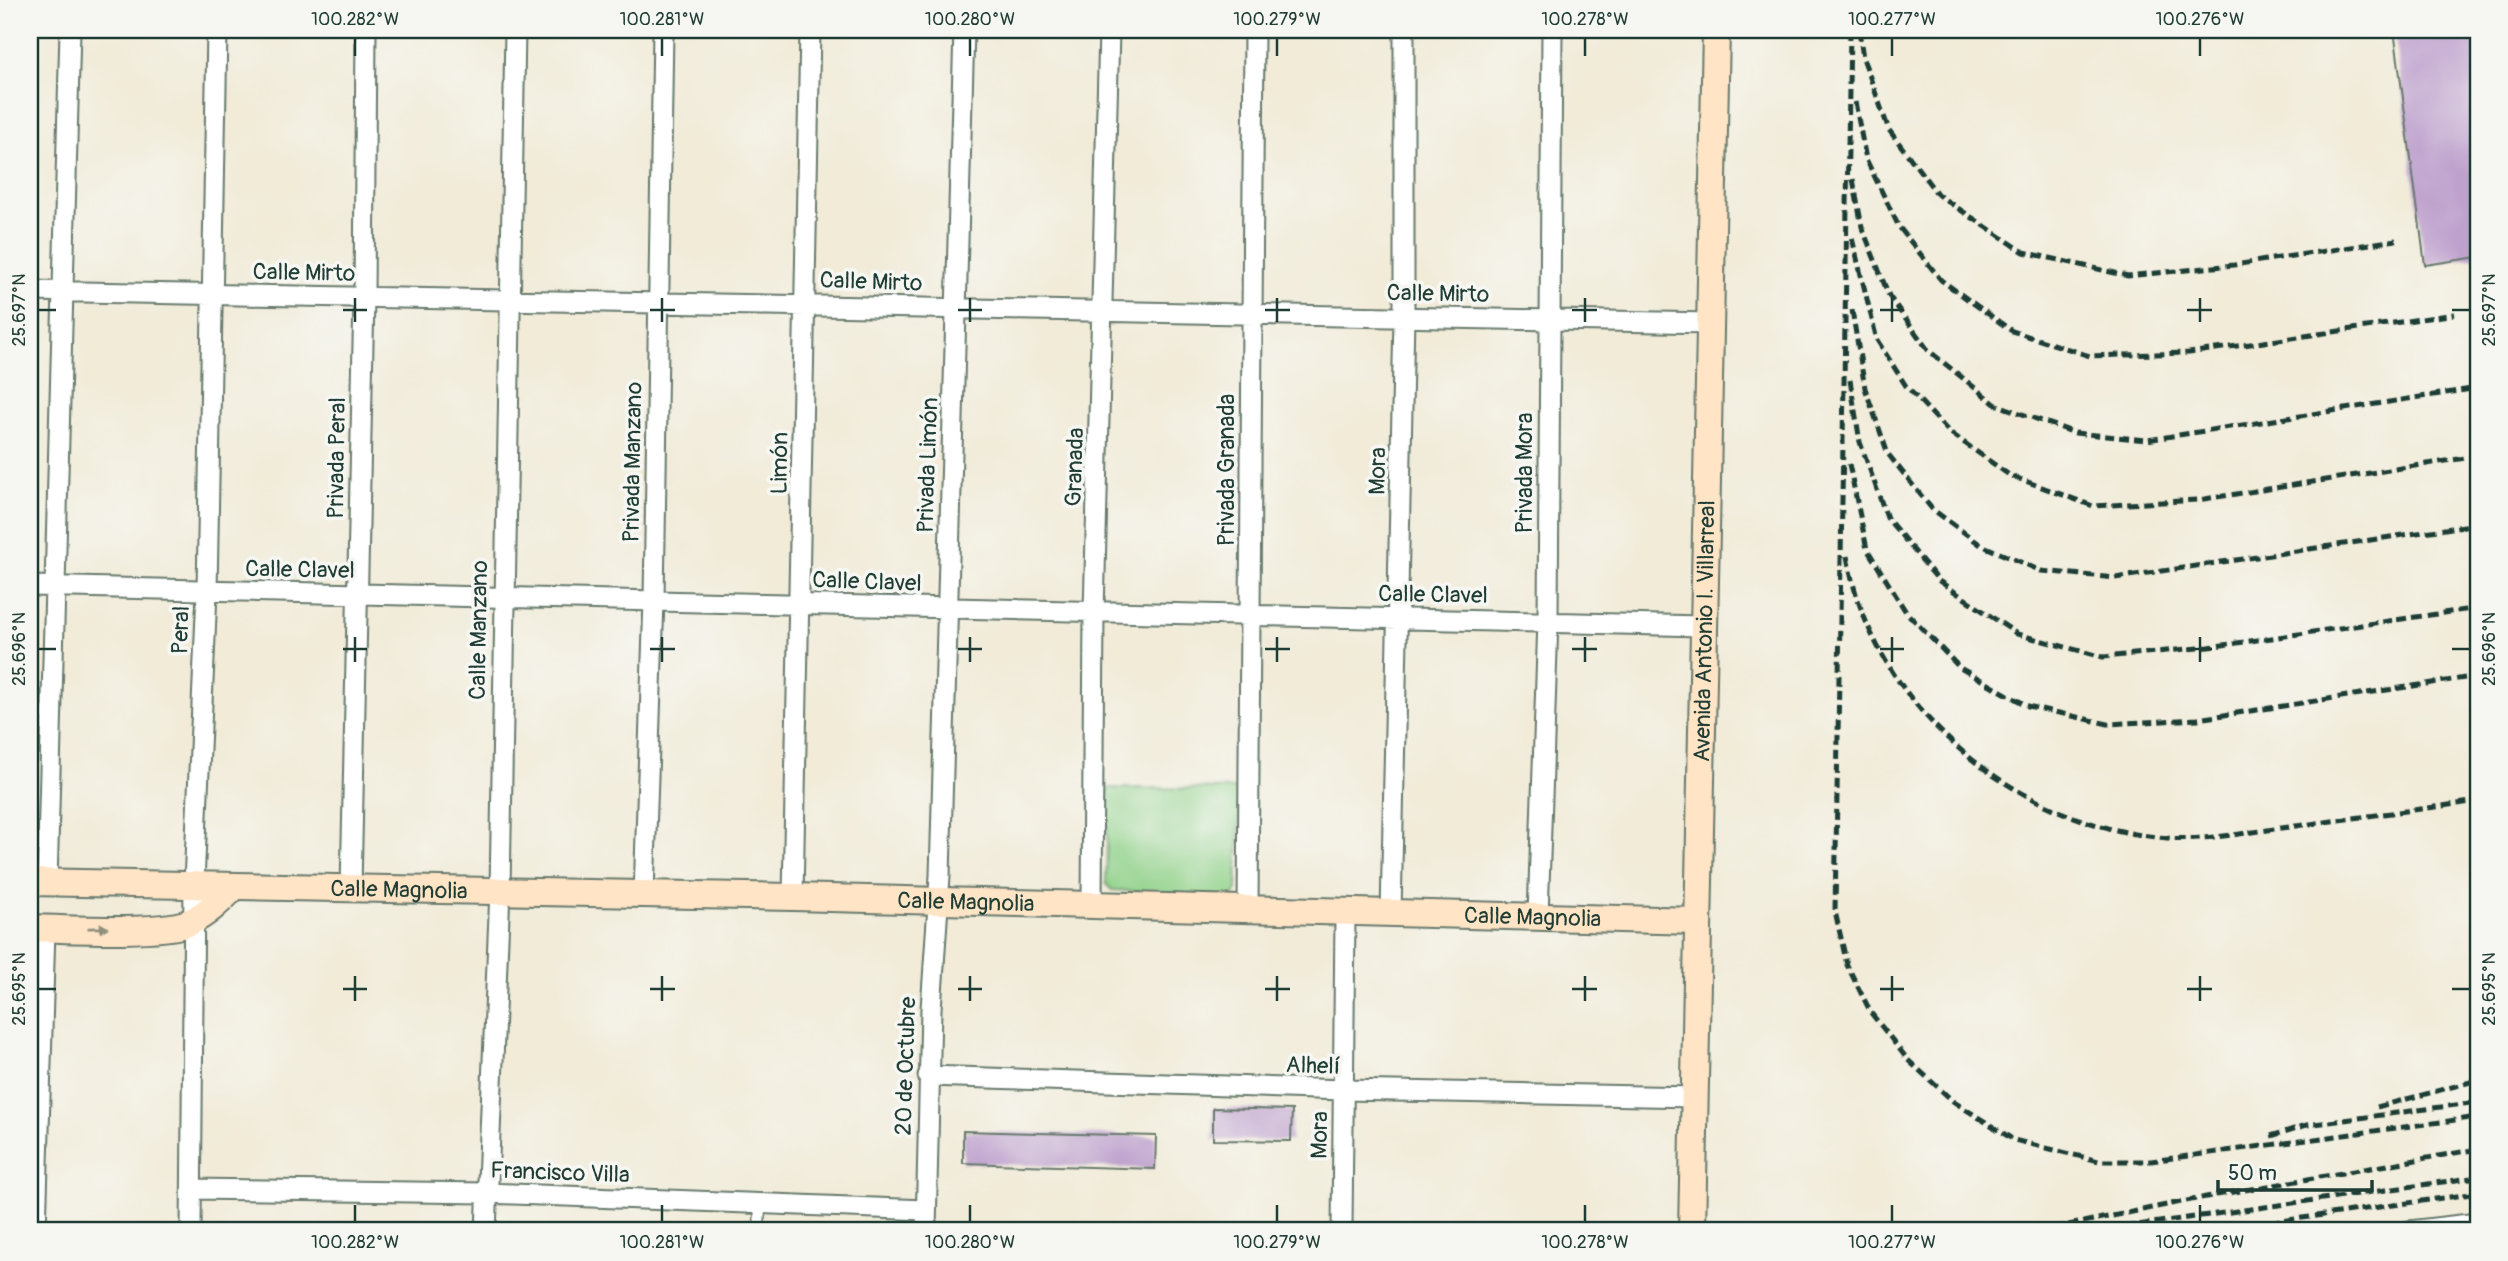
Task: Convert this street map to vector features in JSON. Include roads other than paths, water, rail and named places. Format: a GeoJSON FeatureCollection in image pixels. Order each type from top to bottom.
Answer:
{"type":"FeatureCollection","features":[{"type":"Feature","properties":{"kind":"street"},"geometry":{"type":"LineString","coordinates":[[39,882],[57,587],[70,30]]}},
{"type":"Feature","properties":{"kind":"street","name":"Peral"},"geometry":{"type":"LineString","coordinates":[[191,1231],[194,883],[206,592],[217,30]]}},
{"type":"Feature","properties":{"kind":"street","name":"Privada Peral"},"geometry":{"type":"LineString","coordinates":[[351,887],[364,298],[366,30]]}},
{"type":"Feature","properties":{"kind":"street","name":"Calle Manzano"},"geometry":{"type":"LineString","coordinates":[[486,1231],[500,890],[503,597],[515,30]]}},
{"type":"Feature","properties":{"kind":"street","name":"Privada Manzano"},"geometry":{"type":"LineString","coordinates":[[644,894],[654,600],[663,30]]}},
{"type":"Feature","properties":{"kind":"street","name":"Limón"},"geometry":{"type":"LineString","coordinates":[[793,897],[807,304],[810,30]]}},
{"type":"Feature","properties":{"kind":"street","name":"Privada Limón"},"geometry":{"type":"LineString","coordinates":[[938,901],[964,30]]}},
{"type":"Feature","properties":{"kind":"street","name":"Granada"},"geometry":{"type":"LineString","coordinates":[[1092,905],[1094,612],[1104,310],[1109,30]]}},
{"type":"Feature","properties":{"kind":"street","name":"Privada Granada"},"geometry":{"type":"LineString","coordinates":[[1248,911],[1254,30]]}},
{"type":"Feature","properties":{"kind":"street","name":"Mora"},"geometry":{"type":"LineString","coordinates":[[1391,913],[1404,317],[1404,30]]}},
{"type":"Feature","properties":{"kind":"street","name":"Privada Mora"},"geometry":{"type":"LineString","coordinates":[[1538,916],[1548,620],[1552,30]]}},
{"type":"Feature","properties":{"kind":"street","name":"Avenida Antonio I. Villarreal"},"geometry":{"type":"LineString","coordinates":[[1692,1231],[1716,30]]}},
{"type":"Feature","properties":{"kind":"street","name":"Calle Mirto"},"geometry":{"type":"LineString","coordinates":[[30,291],[1711,323]]}},
{"type":"Feature","properties":{"kind":"street","name":"Calle Clavel"},"geometry":{"type":"LineString","coordinates":[[30,586],[1094,612],[1548,620],[1702,626]]}},
{"type":"Feature","properties":{"kind":"street","name":"Calle Magnolia"},"geometry":{"type":"LineString","coordinates":[[39,882],[500,890],[1345,914],[1697,921]]}},
{"type":"Feature","properties":{"kind":"street"},"geometry":{"type":"LineString","coordinates":[[36,1231],[34,1144],[37,929],[163,927],[195,919],[234,886]]}},
{"type":"Feature","properties":{"kind":"street","name":"20 de Octubre"},"geometry":{"type":"LineString","coordinates":[[926,1231],[928,1076],[938,901]]}},
{"type":"Feature","properties":{"kind":"street","name":"Mora"},"geometry":{"type":"LineString","coordinates":[[1342,1231],[1345,914]]}},
{"type":"Feature","properties":{"kind":"street","name":"Alhelí"},"geometry":{"type":"LineString","coordinates":[[928,1076],[1344,1090],[1695,1097]]}},
{"type":"Feature","properties":{"kind":"street","name":"Francisco Villa"},"geometry":{"type":"LineString","coordinates":[[192,1189],[486,1193],[926,1210]]}},
{"type":"Feature","properties":{"kind":"street"},"geometry":{"type":"LineString","coordinates":[[2409,1231],[2478,1223]]}},
{"type":"Feature","properties":{"kind":"lane"},"geometry":{"type":"LineString","coordinates":[[759,1231],[760,1205]]}},
{"type":"Feature","properties":{"kind":"railway"},"geometry":{"type":"LineString","coordinates":[[1850,30],[1835,911],[1847,965],[1871,1013],[1908,1060],[1954,1102],[2014,1140],[2099,1161],[2151,1161],[2478,1117]]}},
{"type":"Feature","properties":{"kind":"railway"},"geometry":{"type":"LineString","coordinates":[[1859,30],[1863,58],[1889,130],[1938,195],[2024,252],[2128,276],[2234,265],[2396,240]]}},
{"type":"Feature","properties":{"kind":"railway"},"geometry":{"type":"LineString","coordinates":[[1855,102],[1866,159],[1899,227],[1941,280],[2012,331],[2090,356],[2189,353],[2455,314]]}},
{"type":"Feature","properties":{"kind":"railway"},"geometry":{"type":"LineString","coordinates":[[1853,179],[1862,227],[1889,296],[1928,350],[1995,404],[2075,433],[2147,440],[2478,388]]}},
{"type":"Feature","properties":{"kind":"railway"},"geometry":{"type":"LineString","coordinates":[[1852,238],[1877,340],[1906,386],[1948,431],[2009,475],[2093,506],[2198,500],[2478,456]]}},
{"type":"Feature","properties":{"kind":"railway"},"geometry":{"type":"LineString","coordinates":[[1852,310],[1865,388],[1888,454],[1932,509],[1981,545],[2041,571],[2115,578],[2478,524]]}},
{"type":"Feature","properties":{"kind":"railway"},"geometry":{"type":"LineString","coordinates":[[1850,380],[1860,442],[1887,518],[1939,581],[2017,634],[2103,657],[2209,647],[2478,608]]}},
{"type":"Feature","properties":{"kind":"railway"},"geometry":{"type":"LineString","coordinates":[[1849,464],[1867,549],[1906,612],[1960,668],[2028,706],[2108,724],[2198,719],[2465,678]]}},
{"type":"Feature","properties":{"kind":"railway"},"geometry":{"type":"LineString","coordinates":[[1847,556],[1862,611],[1887,662],[1920,709],[1960,750],[2006,784],[2057,810],[2111,829],[2182,839],[2228,836],[2478,801]]}},
{"type":"Feature","properties":{"kind":"railway"},"geometry":{"type":"LineString","coordinates":[[2377,1107],[2478,1080]]}},
{"type":"Feature","properties":{"kind":"railway"},"geometry":{"type":"LineString","coordinates":[[2271,1136],[2307,1125],[2478,1102]]}},
{"type":"Feature","properties":{"kind":"railway"},"geometry":{"type":"LineString","coordinates":[[2039,1231],[2206,1197],[2478,1149]]}},
{"type":"Feature","properties":{"kind":"railway"},"geometry":{"type":"LineString","coordinates":[[2095,1231],[2478,1177]]}},
{"type":"Feature","properties":{"kind":"railway"},"geometry":{"type":"LineString","coordinates":[[2211,1231],[2478,1193]]}}]}
